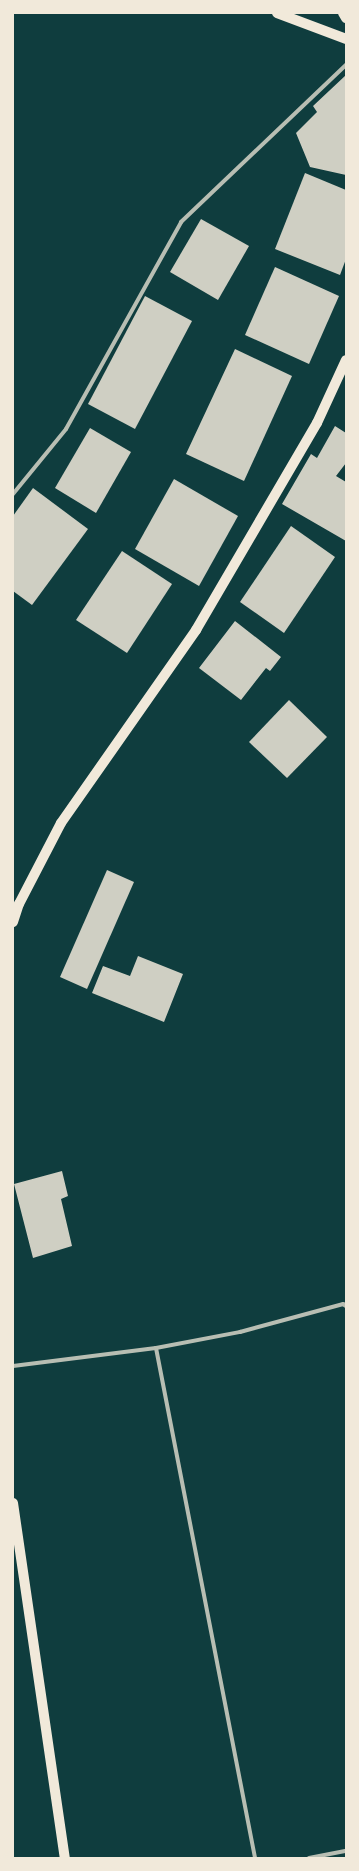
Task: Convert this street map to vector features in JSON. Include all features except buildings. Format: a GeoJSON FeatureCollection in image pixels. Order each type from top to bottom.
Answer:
{"type":"FeatureCollection","features":[{"type":"Feature","properties":{"kind":"main road"},"geometry":{"type":"LineString","coordinates":[[343,13],[346,18]]}},
{"type":"Feature","properties":{"kind":"main road"},"geometry":{"type":"LineString","coordinates":[[282,14],[346,39]]}},
{"type":"Feature","properties":{"kind":"main road"},"geometry":{"type":"LineString","coordinates":[[13,922],[19,904],[61,823],[196,630],[317,423],[346,360]]}},
{"type":"Feature","properties":{"kind":"main road"},"geometry":{"type":"LineString","coordinates":[[13,1503],[65,1858]]}},
{"type":"Feature","properties":{"kind":"street"},"geometry":{"type":"LineString","coordinates":[[13,494],[66,429],[181,222],[346,65]]}},
{"type":"Feature","properties":{"kind":"street"},"geometry":{"type":"LineString","coordinates":[[13,1366],[156,1348],[240,1332],[343,1304],[346,1306]]}},
{"type":"Feature","properties":{"kind":"street"},"geometry":{"type":"LineString","coordinates":[[156,1348],[255,1858]]}},
{"type":"Feature","properties":{"kind":"street"},"geometry":{"type":"LineString","coordinates":[[309,1858],[346,1851]]}}]}
